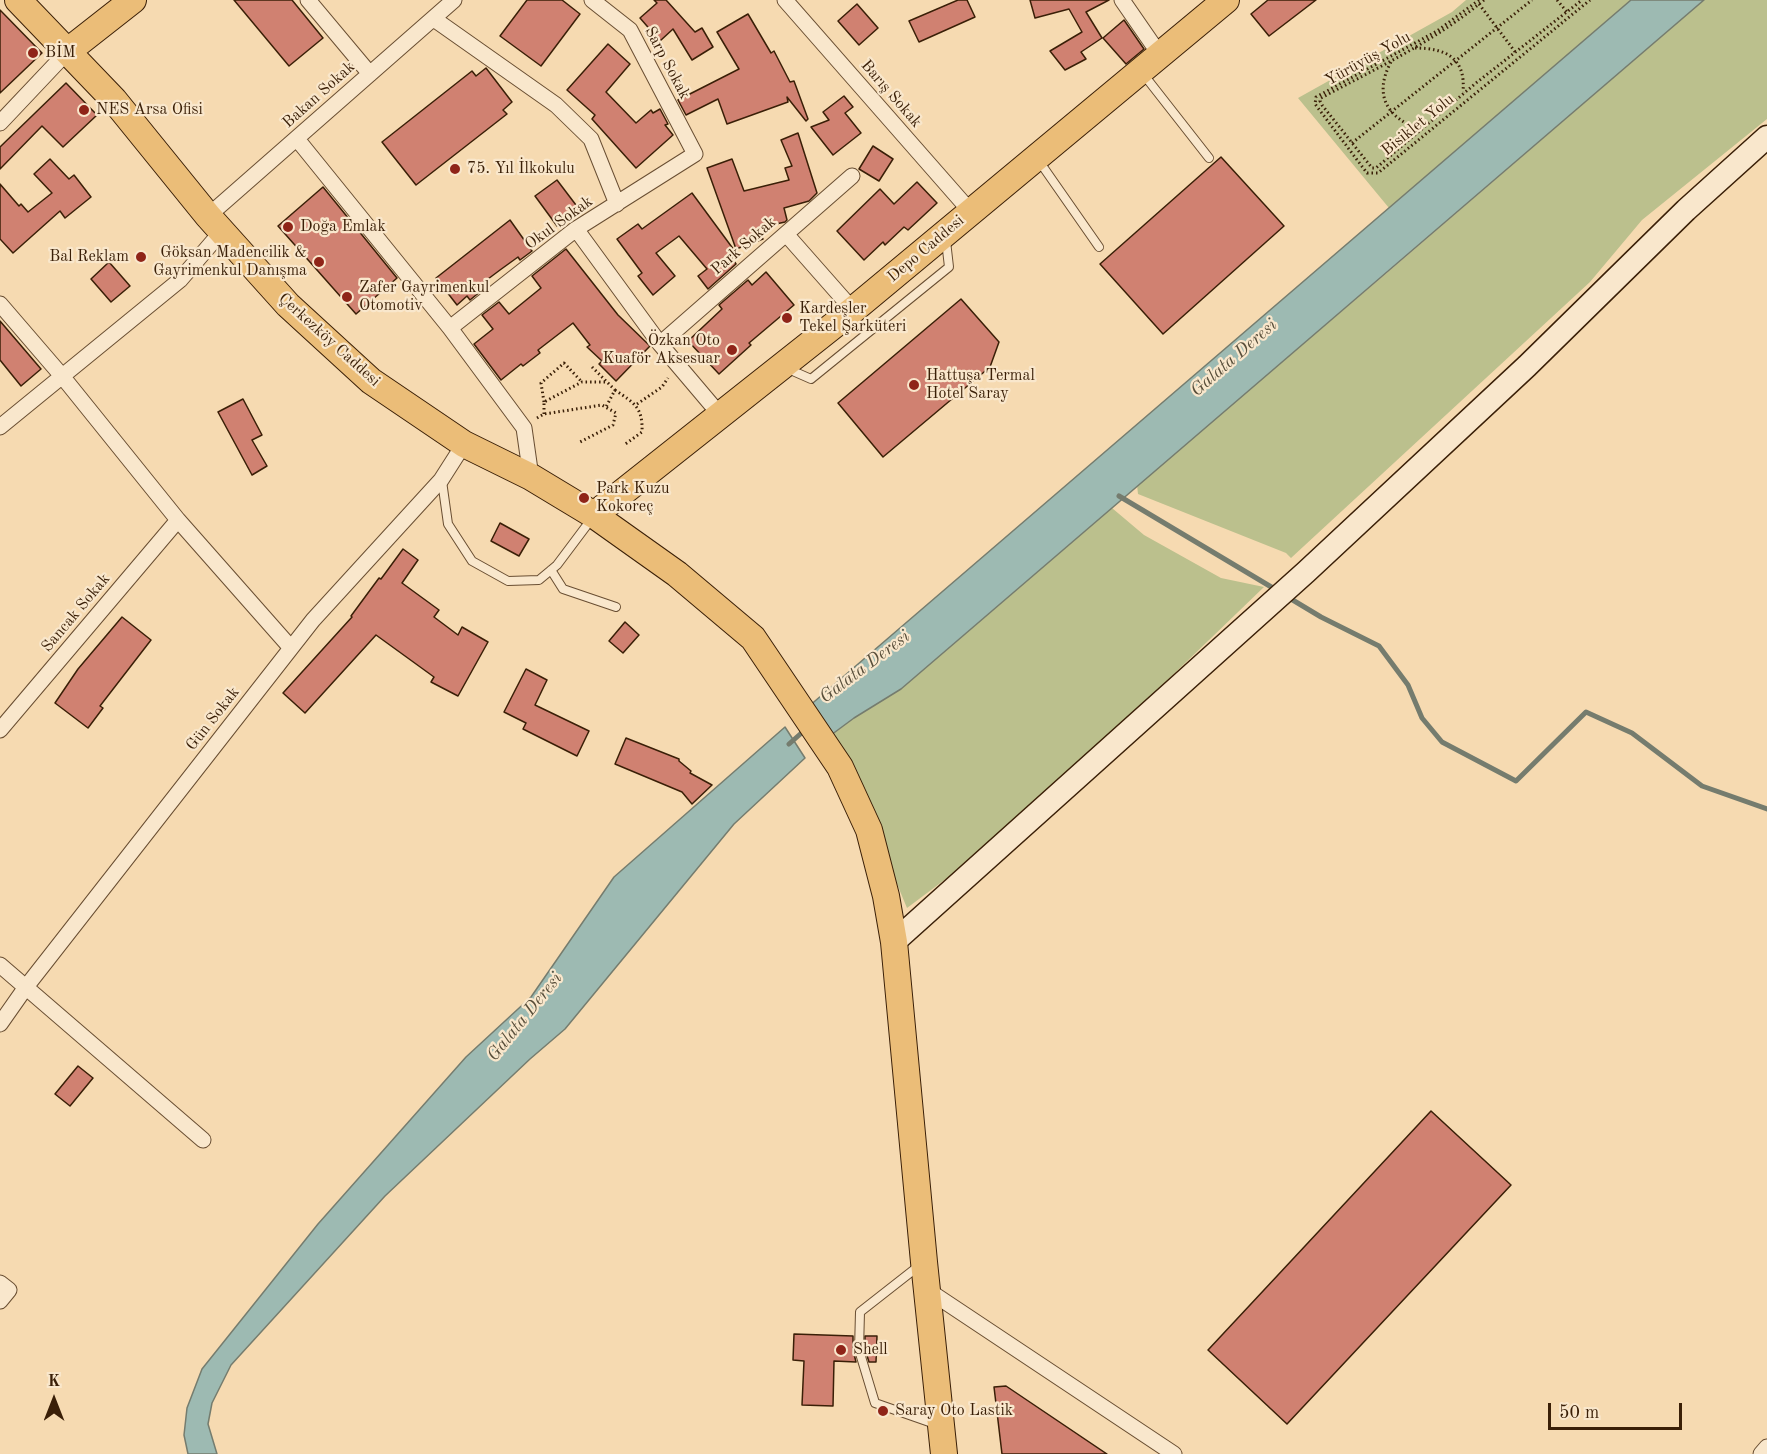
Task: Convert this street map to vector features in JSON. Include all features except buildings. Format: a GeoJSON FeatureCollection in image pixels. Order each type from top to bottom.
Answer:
{"type":"FeatureCollection","features":[{"type":"Feature","properties":{"kind":"main road","name":"Çerkezköy Caddesi"},"geometry":{"type":"LineString","coordinates":[[18,0],[114,100],[215,224],[288,305],[371,381],[464,444],[531,477],[594,515],[677,574],[753,638],[840,767],[869,831],[886,896],[894,942],[926,1289],[944,1454]]}},
{"type":"Feature","properties":{"kind":"main road"},"geometry":{"type":"LineString","coordinates":[[68,51],[133,0]]}},
{"type":"Feature","properties":{"kind":"main road","name":"Depo Caddesi"},"geometry":{"type":"LineString","coordinates":[[594,515],[852,310],[1226,0]]}},
{"type":"Feature","properties":{"kind":"street"},"geometry":{"type":"LineString","coordinates":[[308,0],[369,74]]}},
{"type":"Feature","properties":{"kind":"street","name":"Bakan Sokak"},"geometry":{"type":"LineString","coordinates":[[0,427],[180,280],[215,224],[297,139],[454,0]]}},
{"type":"Feature","properties":{"kind":"street","name":"Sarp Sokak"},"geometry":{"type":"LineString","coordinates":[[592,0],[630,30],[695,154]]}},
{"type":"Feature","properties":{"kind":"street","name":"Barış Sokak"},"geometry":{"type":"LineString","coordinates":[[785,0],[971,212]]}},
{"type":"Feature","properties":{"kind":"street"},"geometry":{"type":"LineString","coordinates":[[1122,0],[1150,63]]}},
{"type":"Feature","properties":{"kind":"street"},"geometry":{"type":"LineString","coordinates":[[434,19],[556,105],[591,139],[616,204]]}},
{"type":"Feature","properties":{"kind":"street"},"geometry":{"type":"LineString","coordinates":[[0,123],[68,51]]}},
{"type":"Feature","properties":{"kind":"street"},"geometry":{"type":"LineString","coordinates":[[894,942],[1306,572],[1527,366],[1686,210],[1767,137]]}},
{"type":"Feature","properties":{"kind":"street"},"geometry":{"type":"LineString","coordinates":[[297,139],[450,328],[524,428],[531,477]]}},
{"type":"Feature","properties":{"kind":"street","name":"Okul Sokak"},"geometry":{"type":"LineString","coordinates":[[450,328],[576,229],[695,154]]}},
{"type":"Feature","properties":{"kind":"street","name":"Park Sokak"},"geometry":{"type":"LineString","coordinates":[[660,344],[852,176]]}},
{"type":"Feature","properties":{"kind":"street"},"geometry":{"type":"LineString","coordinates":[[576,229],[660,344],[721,416]]}},
{"type":"Feature","properties":{"kind":"street"},"geometry":{"type":"LineString","coordinates":[[786,234],[852,310]]}},
{"type":"Feature","properties":{"kind":"street"},"geometry":{"type":"LineString","coordinates":[[0,304],[62,376],[178,520],[291,648]]}},
{"type":"Feature","properties":{"kind":"street","name":"Gün Sokak"},"geometry":{"type":"LineString","coordinates":[[0,1024],[26,987],[313,620],[441,480],[464,444]]}},
{"type":"Feature","properties":{"kind":"street","name":"Sancak Sokak"},"geometry":{"type":"LineString","coordinates":[[2,724],[178,520]]}},
{"type":"Feature","properties":{"kind":"street"},"geometry":{"type":"LineString","coordinates":[[0,965],[203,1140]]}},
{"type":"Feature","properties":{"kind":"street"},"geometry":{"type":"LineString","coordinates":[[0,1283],[9,1290],[0,1301]]}},
{"type":"Feature","properties":{"kind":"street"},"geometry":{"type":"LineString","coordinates":[[926,1289],[1174,1454]]}},
{"type":"Feature","properties":{"kind":"street"},"geometry":{"type":"LineString","coordinates":[[1761,1454],[1767,1447]]}},
{"type":"Feature","properties":{"kind":"lane"},"geometry":{"type":"LineString","coordinates":[[1150,63],[1209,158]]}},
{"type":"Feature","properties":{"kind":"lane"},"geometry":{"type":"LineString","coordinates":[[1036,158],[1099,247]]}},
{"type":"Feature","properties":{"kind":"lane"},"geometry":{"type":"LineString","coordinates":[[782,366],[811,379],[949,267],[945,233]]}},
{"type":"Feature","properties":{"kind":"lane"},"geometry":{"type":"LineString","coordinates":[[441,480],[448,524],[472,561],[508,581],[539,580],[557,565],[594,515]]}},
{"type":"Feature","properties":{"kind":"lane"},"geometry":{"type":"LineString","coordinates":[[551,570],[564,589],[616,607]]}},
{"type":"Feature","properties":{"kind":"lane"},"geometry":{"type":"LineString","coordinates":[[924,1262],[860,1312],[859,1350],[875,1403],[941,1426]]}},
{"type":"Feature","properties":{"kind":"path","name":"Yürüyüş Yolu"},"geometry":{"type":"LineString","coordinates":[[1484,0],[1413,48],[1321,98],[1322,105],[1372,168],[1582,0]]}},
{"type":"Feature","properties":{"kind":"path"},"geometry":{"type":"LineString","coordinates":[[1352,143],[1532,0]]}},
{"type":"Feature","properties":{"kind":"path"},"geometry":{"type":"LineString","coordinates":[[1557,0],[1567,12]]}},
{"type":"Feature","properties":{"kind":"path","name":"Bisiklet Yolu"},"geometry":{"type":"LineString","coordinates":[[1479,2],[1437,30],[1316,97],[1315,104],[1367,173],[1378,173],[1590,0]]}},
{"type":"Feature","properties":{"kind":"path"},"geometry":{"type":"LineString","coordinates":[[1479,2],[1516,52]]}},
{"type":"Feature","properties":{"kind":"path"},"geometry":{"type":"LineString","coordinates":[[1413,48],[1434,48],[1455,61],[1463,74],[1463,94]]}},
{"type":"Feature","properties":{"kind":"path"},"geometry":{"type":"LineString","coordinates":[[1392,60],[1383,82],[1383,92],[1391,111],[1404,124],[1421,130]]}},
{"type":"Feature","properties":{"kind":"path"},"geometry":{"type":"LineString","coordinates":[[544,414],[541,383],[564,363],[582,382]]}},
{"type":"Feature","properties":{"kind":"path"},"geometry":{"type":"LineString","coordinates":[[636,404],[662,387],[678,364]]}},
{"type":"Feature","properties":{"kind":"path"},"geometry":{"type":"LineString","coordinates":[[592,367],[615,390],[636,404],[642,419],[642,432],[624,445]]}},
{"type":"Feature","properties":{"kind":"path"},"geometry":{"type":"LineString","coordinates":[[544,402],[582,382],[607,382]]}},
{"type":"Feature","properties":{"kind":"path"},"geometry":{"type":"LineString","coordinates":[[606,407],[615,390]]}},
{"type":"Feature","properties":{"kind":"path"},"geometry":{"type":"LineString","coordinates":[[524,428],[544,414],[602,405],[616,412],[613,425],[580,442]]}},
{"type":"Feature","properties":{"kind":"green space"},"geometry":{"type":"Polygon","coordinates":[[[1466,0],[1631,0],[1389,208],[1298,98],[1452,12],[1466,0]]]}},
{"type":"Feature","properties":{"kind":"green space"},"geometry":{"type":"Polygon","coordinates":[[[1704,0],[1767,0],[1767,119],[1642,220],[1590,282],[1291,558],[1286,553],[1138,494],[1137,485],[1704,0]]]}},
{"type":"Feature","properties":{"kind":"green space"},"geometry":{"type":"Polygon","coordinates":[[[1112,508],[1144,535],[1221,578],[1264,587],[1015,827],[907,908],[861,797],[827,738],[901,689],[1112,508]]]}},
{"type":"Feature","properties":{"kind":"water"},"geometry":{"type":"Polygon","coordinates":[[[1631,0],[1704,0],[901,689],[827,738],[808,707],[1631,0]]]}},
{"type":"Feature","properties":{"kind":"water"},"geometry":{"type":"Polygon","coordinates":[[[785,727],[805,758],[734,824],[565,1029],[530,1059],[385,1196],[231,1365],[212,1403],[208,1424],[217,1454],[188,1454],[184,1435],[187,1408],[202,1369],[318,1224],[466,1057],[531,997],[614,877],[785,727]]]}},
{"type":"Feature","properties":{"kind":"waterway"},"geometry":{"type":"LineString","coordinates":[[1119,496],[1278,591]]}},
{"type":"Feature","properties":{"kind":"waterway"},"geometry":{"type":"LineString","coordinates":[[1286,596],[1321,617],[1379,646],[1408,685],[1422,718],[1442,742],[1516,781],[1586,712],[1632,733],[1702,786],[1767,809]]}},
{"type":"Feature","properties":{"kind":"waterway","name":"Galata Deresi"},"geometry":{"type":"LineString","coordinates":[[789,744],[806,729]]}},
{"type":"Feature","properties":{"kind":"place","name":"BİM"},"geometry":{"type":"Point","coordinates":[33,53]}},
{"type":"Feature","properties":{"kind":"place","name":"NES Arsa Ofisi"},"geometry":{"type":"Point","coordinates":[84,110]}},
{"type":"Feature","properties":{"kind":"place","name":"75. Yıl İlkokulu"},"geometry":{"type":"Point","coordinates":[455,169]}},
{"type":"Feature","properties":{"kind":"place","name":"Doğa Emlak"},"geometry":{"type":"Point","coordinates":[288,227]}},
{"type":"Feature","properties":{"kind":"place","name":"Bal Reklam"},"geometry":{"type":"Point","coordinates":[141,257]}},
{"type":"Feature","properties":{"kind":"place","name":"Göksan Madencilik & Gayrimenkul Danışma"},"geometry":{"type":"Point","coordinates":[319,262]}},
{"type":"Feature","properties":{"kind":"place","name":"Zafer Gayrimenkul Otomotiv"},"geometry":{"type":"Point","coordinates":[347,297]}},
{"type":"Feature","properties":{"kind":"place","name":"Kardeşler Tekel Şarküteri"},"geometry":{"type":"Point","coordinates":[787,318]}},
{"type":"Feature","properties":{"kind":"place","name":"Özkan Oto Kuaför Aksesuar"},"geometry":{"type":"Point","coordinates":[732,350]}},
{"type":"Feature","properties":{"kind":"place","name":"Hattuşa Termal Hotel Saray"},"geometry":{"type":"Point","coordinates":[914,385]}},
{"type":"Feature","properties":{"kind":"place","name":"Park Kuzu Kokoreç"},"geometry":{"type":"Point","coordinates":[584,498]}},
{"type":"Feature","properties":{"kind":"place","name":"Shell"},"geometry":{"type":"Point","coordinates":[841,1350]}},
{"type":"Feature","properties":{"kind":"place","name":"Saray Oto Lastik"},"geometry":{"type":"Point","coordinates":[883,1411]}}]}
